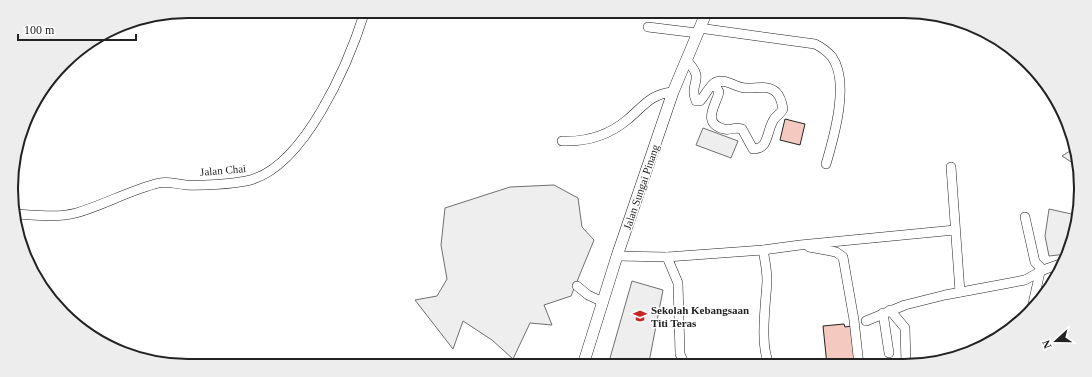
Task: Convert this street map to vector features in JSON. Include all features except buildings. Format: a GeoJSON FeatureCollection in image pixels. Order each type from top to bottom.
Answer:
{"type":"FeatureCollection","features":[{"type":"Feature","properties":{"kind":"main road","name":"Jalan Sungai Pinang"},"geometry":{"type":"LineString","coordinates":[[585,359],[617,256],[673,92],[704,18]]}},
{"type":"Feature","properties":{"kind":"street","name":"Jalan Chai"},"geometry":{"type":"LineString","coordinates":[[20,214],[62,215],[89,209],[158,183],[173,182],[187,185],[244,181],[265,175],[286,160],[300,143],[322,109],[336,83],[362,18]]}},
{"type":"Feature","properties":{"kind":"street"},"geometry":{"type":"LineString","coordinates":[[648,27],[698,30],[815,44],[824,49],[832,56],[840,76],[840,98],[833,143],[826,164]]}},
{"type":"Feature","properties":{"kind":"street"},"geometry":{"type":"LineString","coordinates":[[686,60],[695,70],[697,78],[693,94],[696,101],[700,101],[714,83],[721,80],[746,88],[754,86],[767,88],[776,92],[780,98],[783,109],[773,120],[764,146],[760,149],[753,149],[742,129],[736,127],[724,129],[716,125],[711,119],[710,113],[716,103],[719,92],[714,83]]}},
{"type":"Feature","properties":{"kind":"street"},"geometry":{"type":"LineString","coordinates":[[562,141],[576,142],[592,139],[620,125],[658,94],[673,92]]}},
{"type":"Feature","properties":{"kind":"street"},"geometry":{"type":"LineString","coordinates":[[950,167],[960,292]]}},
{"type":"Feature","properties":{"kind":"street"},"geometry":{"type":"LineString","coordinates":[[1025,216],[1035,262],[1041,271],[1034,298]]}},
{"type":"Feature","properties":{"kind":"street"},"geometry":{"type":"LineString","coordinates":[[617,256],[668,257],[763,250],[955,230]]}},
{"type":"Feature","properties":{"kind":"street"},"geometry":{"type":"LineString","coordinates":[[800,245],[836,252],[843,257],[854,320],[858,359]]}},
{"type":"Feature","properties":{"kind":"street"},"geometry":{"type":"LineString","coordinates":[[763,250],[767,280],[764,310],[767,359]]}},
{"type":"Feature","properties":{"kind":"street"},"geometry":{"type":"LineString","coordinates":[[668,257],[678,283],[679,348],[683,359]]}},
{"type":"Feature","properties":{"kind":"street"},"geometry":{"type":"LineString","coordinates":[[866,321],[886,311],[945,294],[1025,280],[1041,271],[1055,266]]}},
{"type":"Feature","properties":{"kind":"street"},"geometry":{"type":"LineString","coordinates":[[577,286],[588,295],[603,302]]}},
{"type":"Feature","properties":{"kind":"street"},"geometry":{"type":"LineString","coordinates":[[886,311],[889,353]]}},
{"type":"Feature","properties":{"kind":"street"},"geometry":{"type":"LineString","coordinates":[[886,311],[905,328],[906,359]]}},
{"type":"Feature","properties":{"kind":"shaded area"},"geometry":{"type":"Polygon","coordinates":[[[703,128],[738,141],[731,158],[696,145],[703,128]]]}},
{"type":"Feature","properties":{"kind":"shaded area"},"geometry":{"type":"Polygon","coordinates":[[[1070,151],[1072,163],[1062,156],[1070,151]]]}},
{"type":"Feature","properties":{"kind":"shaded area"},"geometry":{"type":"Polygon","coordinates":[[[554,185],[578,198],[582,227],[594,240],[571,296],[544,305],[552,325],[530,323],[513,359],[492,340],[463,321],[453,349],[415,300],[437,296],[447,279],[441,245],[445,208],[510,187],[554,185]]]}},
{"type":"Feature","properties":{"kind":"shaded area"},"geometry":{"type":"Polygon","coordinates":[[[1049,209],[1072,214],[1061,255],[1049,256],[1045,236],[1049,209]]]}},
{"type":"Feature","properties":{"kind":"shaded area"},"geometry":{"type":"Polygon","coordinates":[[[632,281],[663,290],[650,359],[610,359],[632,281]]]}},
{"type":"Feature","properties":{"kind":"place","name":"Sekolah Kebangsaan Titi Teras"},"geometry":{"type":"Point","coordinates":[640,316]}}]}
